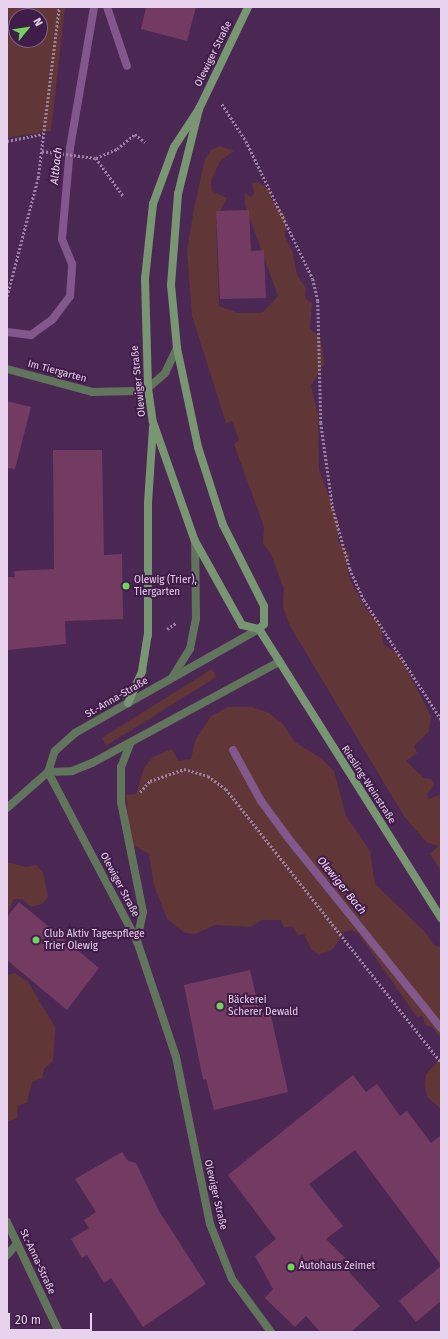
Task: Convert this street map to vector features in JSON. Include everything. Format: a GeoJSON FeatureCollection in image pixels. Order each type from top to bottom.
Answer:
{"type":"FeatureCollection","features":[{"type":"Feature","properties":{"kind":"main road","name":"Olewiger Straße"},"geometry":{"type":"LineString","coordinates":[[199,110],[178,194],[172,243],[171,285],[177,348],[212,496],[264,606],[264,624],[259,629],[242,625],[195,541],[153,422],[148,388],[145,278],[153,204],[174,146],[199,110],[248,7]]}},
{"type":"Feature","properties":{"kind":"main road"},"geometry":{"type":"LineString","coordinates":[[128,703],[142,671],[148,635],[148,503],[153,422]]}},
{"type":"Feature","properties":{"kind":"main road"},"geometry":{"type":"LineString","coordinates":[[259,629],[279,662]]}},
{"type":"Feature","properties":{"kind":"main road","name":"Riesling-Weinstraße"},"geometry":{"type":"LineString","coordinates":[[279,662],[441,918]]}},
{"type":"Feature","properties":{"kind":"street"},"geometry":{"type":"LineString","coordinates":[[148,388],[165,372],[177,348]]}},
{"type":"Feature","properties":{"kind":"street","name":"Im Tiergarten"},"geometry":{"type":"LineString","coordinates":[[7,369],[92,392],[148,388]]}},
{"type":"Feature","properties":{"kind":"street"},"geometry":{"type":"LineString","coordinates":[[173,677],[190,649],[196,618],[195,541]]}},
{"type":"Feature","properties":{"kind":"street","name":"St.-Anna-Straße"},"geometry":{"type":"LineString","coordinates":[[48,772],[55,751],[64,742],[128,703],[259,629]]}},
{"type":"Feature","properties":{"kind":"street"},"geometry":{"type":"LineString","coordinates":[[7,808],[48,772],[72,771],[130,744],[279,662]]}},
{"type":"Feature","properties":{"kind":"street"},"geometry":{"type":"LineString","coordinates":[[130,744],[121,767],[121,802],[143,912],[136,940]]}},
{"type":"Feature","properties":{"kind":"street","name":"Olewiger Straße"},"geometry":{"type":"LineString","coordinates":[[48,772],[136,940],[176,1057],[210,1224],[232,1279],[271,1332]]}},
{"type":"Feature","properties":{"kind":"street","name":"St.-Anna-Straße"},"geometry":{"type":"LineString","coordinates":[[7,1222],[59,1332]]}},
{"type":"Feature","properties":{"kind":"street"},"geometry":{"type":"LineString","coordinates":[[7,1255],[17,1244]]}},
{"type":"Feature","properties":{"kind":"path"},"geometry":{"type":"LineString","coordinates":[[7,296],[32,208],[42,151],[42,134],[59,7]]}},
{"type":"Feature","properties":{"kind":"path"},"geometry":{"type":"LineString","coordinates":[[211,84],[246,141],[313,278],[318,301],[318,380],[328,482],[350,569],[368,606],[441,719]]}},
{"type":"Feature","properties":{"kind":"path"},"geometry":{"type":"LineString","coordinates":[[7,141],[42,134]]}},
{"type":"Feature","properties":{"kind":"path"},"geometry":{"type":"LineString","coordinates":[[42,151],[96,158],[117,149],[135,134],[145,142]]}},
{"type":"Feature","properties":{"kind":"path"},"geometry":{"type":"LineString","coordinates":[[96,158],[124,197]]}},
{"type":"Feature","properties":{"kind":"path"},"geometry":{"type":"LineString","coordinates":[[164,630],[184,619]]}},
{"type":"Feature","properties":{"kind":"path"},"geometry":{"type":"LineString","coordinates":[[137,799],[150,781],[184,769],[208,776],[226,789],[441,1062]]}},
{"type":"Feature","properties":{"kind":"shaded area"},"geometry":{"type":"Polygon","coordinates":[[[7,7],[65,7],[51,131],[7,138],[7,7]]]}},
{"type":"Feature","properties":{"kind":"shaded area"},"geometry":{"type":"Polygon","coordinates":[[[220,146],[234,151],[220,161],[211,181],[212,191],[227,198],[216,218],[219,306],[238,313],[262,313],[278,296],[245,205],[245,193],[251,197],[254,194],[252,183],[258,182],[271,191],[272,200],[286,217],[285,237],[293,253],[297,275],[306,288],[305,298],[312,303],[310,328],[320,338],[323,350],[324,364],[311,386],[318,413],[319,470],[339,523],[338,541],[350,555],[347,566],[351,582],[367,611],[381,625],[383,644],[398,653],[431,716],[429,731],[414,746],[417,753],[406,761],[424,778],[431,779],[434,784],[427,795],[429,799],[441,794],[441,871],[430,854],[438,846],[426,842],[404,816],[290,626],[283,607],[284,589],[271,554],[263,544],[264,527],[234,444],[239,440],[232,421],[226,423],[192,316],[187,251],[194,208],[205,159],[211,150],[220,146]]]}},
{"type":"Feature","properties":{"kind":"shaded area"},"geometry":{"type":"Polygon","coordinates":[[[212,669],[217,677],[107,746],[102,738],[212,669]]]}},
{"type":"Feature","properties":{"kind":"shaded area"},"geometry":{"type":"Polygon","coordinates":[[[228,707],[253,707],[269,713],[283,724],[295,742],[322,759],[334,771],[346,816],[370,851],[375,884],[425,932],[434,945],[441,947],[441,1038],[432,1027],[425,1025],[423,1016],[417,1017],[358,933],[352,930],[344,932],[333,949],[319,955],[311,949],[304,934],[298,935],[292,926],[284,928],[281,920],[262,920],[250,927],[215,925],[195,934],[185,933],[167,919],[154,885],[149,854],[130,843],[126,795],[136,794],[144,768],[153,757],[172,749],[178,761],[191,759],[195,741],[211,716],[228,707]]]}},
{"type":"Feature","properties":{"kind":"shaded area"},"geometry":{"type":"Polygon","coordinates":[[[7,862],[26,867],[36,865],[43,872],[48,897],[42,904],[31,907],[22,899],[14,899],[7,915],[7,862]]]}},
{"type":"Feature","properties":{"kind":"shaded area"},"geometry":{"type":"Polygon","coordinates":[[[15,973],[28,982],[55,1027],[55,1034],[53,1061],[44,1069],[42,1078],[32,1082],[27,1103],[18,1105],[17,1118],[7,1122],[7,975],[15,973]]]}},
{"type":"Feature","properties":{"kind":"shaded area"},"geometry":{"type":"Polygon","coordinates":[[[441,1058],[441,1109],[427,1097],[425,1085],[426,1074],[441,1058]]]}},
{"type":"Feature","properties":{"kind":"building"},"geometry":{"type":"Polygon","coordinates":[[[146,7],[196,7],[187,41],[141,29],[146,7]]]}},
{"type":"Feature","properties":{"kind":"building"},"geometry":{"type":"Polygon","coordinates":[[[249,210],[251,251],[264,250],[266,298],[220,299],[216,211],[249,210]]]}},
{"type":"Feature","properties":{"kind":"building"},"geometry":{"type":"Polygon","coordinates":[[[7,401],[31,407],[15,469],[7,468],[7,401]]]}},
{"type":"Feature","properties":{"kind":"building"},"geometry":{"type":"Polygon","coordinates":[[[53,450],[102,450],[104,555],[122,554],[123,619],[65,621],[66,644],[7,650],[7,577],[15,577],[14,571],[54,569],[53,450]]]}},
{"type":"Feature","properties":{"kind":"building","name":"Club Aktiv Tagespflege Trier Olewig"},"geometry":{"type":"Polygon","coordinates":[[[19,902],[99,968],[67,1010],[7,960],[7,917],[19,902]]]}},
{"type":"Feature","properties":{"kind":"building"},"geometry":{"type":"Polygon","coordinates":[[[250,970],[259,1009],[269,1007],[288,1092],[214,1110],[206,1079],[203,1080],[184,985],[250,970]]]}},
{"type":"Feature","properties":{"kind":"building"},"geometry":{"type":"Polygon","coordinates":[[[353,1075],[366,1092],[377,1084],[400,1116],[407,1111],[431,1143],[441,1135],[441,1265],[355,1150],[309,1184],[343,1226],[326,1239],[354,1267],[349,1272],[380,1306],[351,1332],[320,1332],[306,1316],[295,1327],[265,1298],[273,1289],[255,1256],[276,1239],[228,1175],[353,1075]]]}},
{"type":"Feature","properties":{"kind":"building"},"geometry":{"type":"Polygon","coordinates":[[[122,1152],[128,1161],[136,1163],[159,1211],[206,1284],[143,1327],[111,1278],[104,1283],[87,1255],[82,1258],[71,1239],[89,1228],[84,1220],[96,1212],[75,1179],[122,1152]]]}},
{"type":"Feature","properties":{"kind":"building"},"geometry":{"type":"Polygon","coordinates":[[[441,1266],[441,1301],[416,1322],[399,1301],[441,1266]]]}},
{"type":"Feature","properties":{"kind":"waterway","name":"Altbach"},"geometry":{"type":"LineString","coordinates":[[7,332],[31,335],[52,320],[70,296],[72,264],[62,239],[70,148],[94,7]]}},
{"type":"Feature","properties":{"kind":"waterway","name":"Olewiger Bach"},"geometry":{"type":"LineString","coordinates":[[107,7],[127,66]]}},
{"type":"Feature","properties":{"kind":"waterway","name":"Olewiger Bach"},"geometry":{"type":"LineString","coordinates":[[233,750],[261,801],[289,839],[441,1028]]}},
{"type":"Feature","properties":{"kind":"place","name":"Olewig (Trier), Tiergarten"},"geometry":{"type":"Point","coordinates":[126,586]}},
{"type":"Feature","properties":{"kind":"place","name":"Club Aktiv Tagespflege Trier Olewig"},"geometry":{"type":"Point","coordinates":[36,940]}},
{"type":"Feature","properties":{"kind":"place","name":"Bäckerei Scherer Dewald"},"geometry":{"type":"Point","coordinates":[220,1006]}},
{"type":"Feature","properties":{"kind":"place","name":"Autohaus Zeimet"},"geometry":{"type":"Point","coordinates":[291,1267]}}]}
